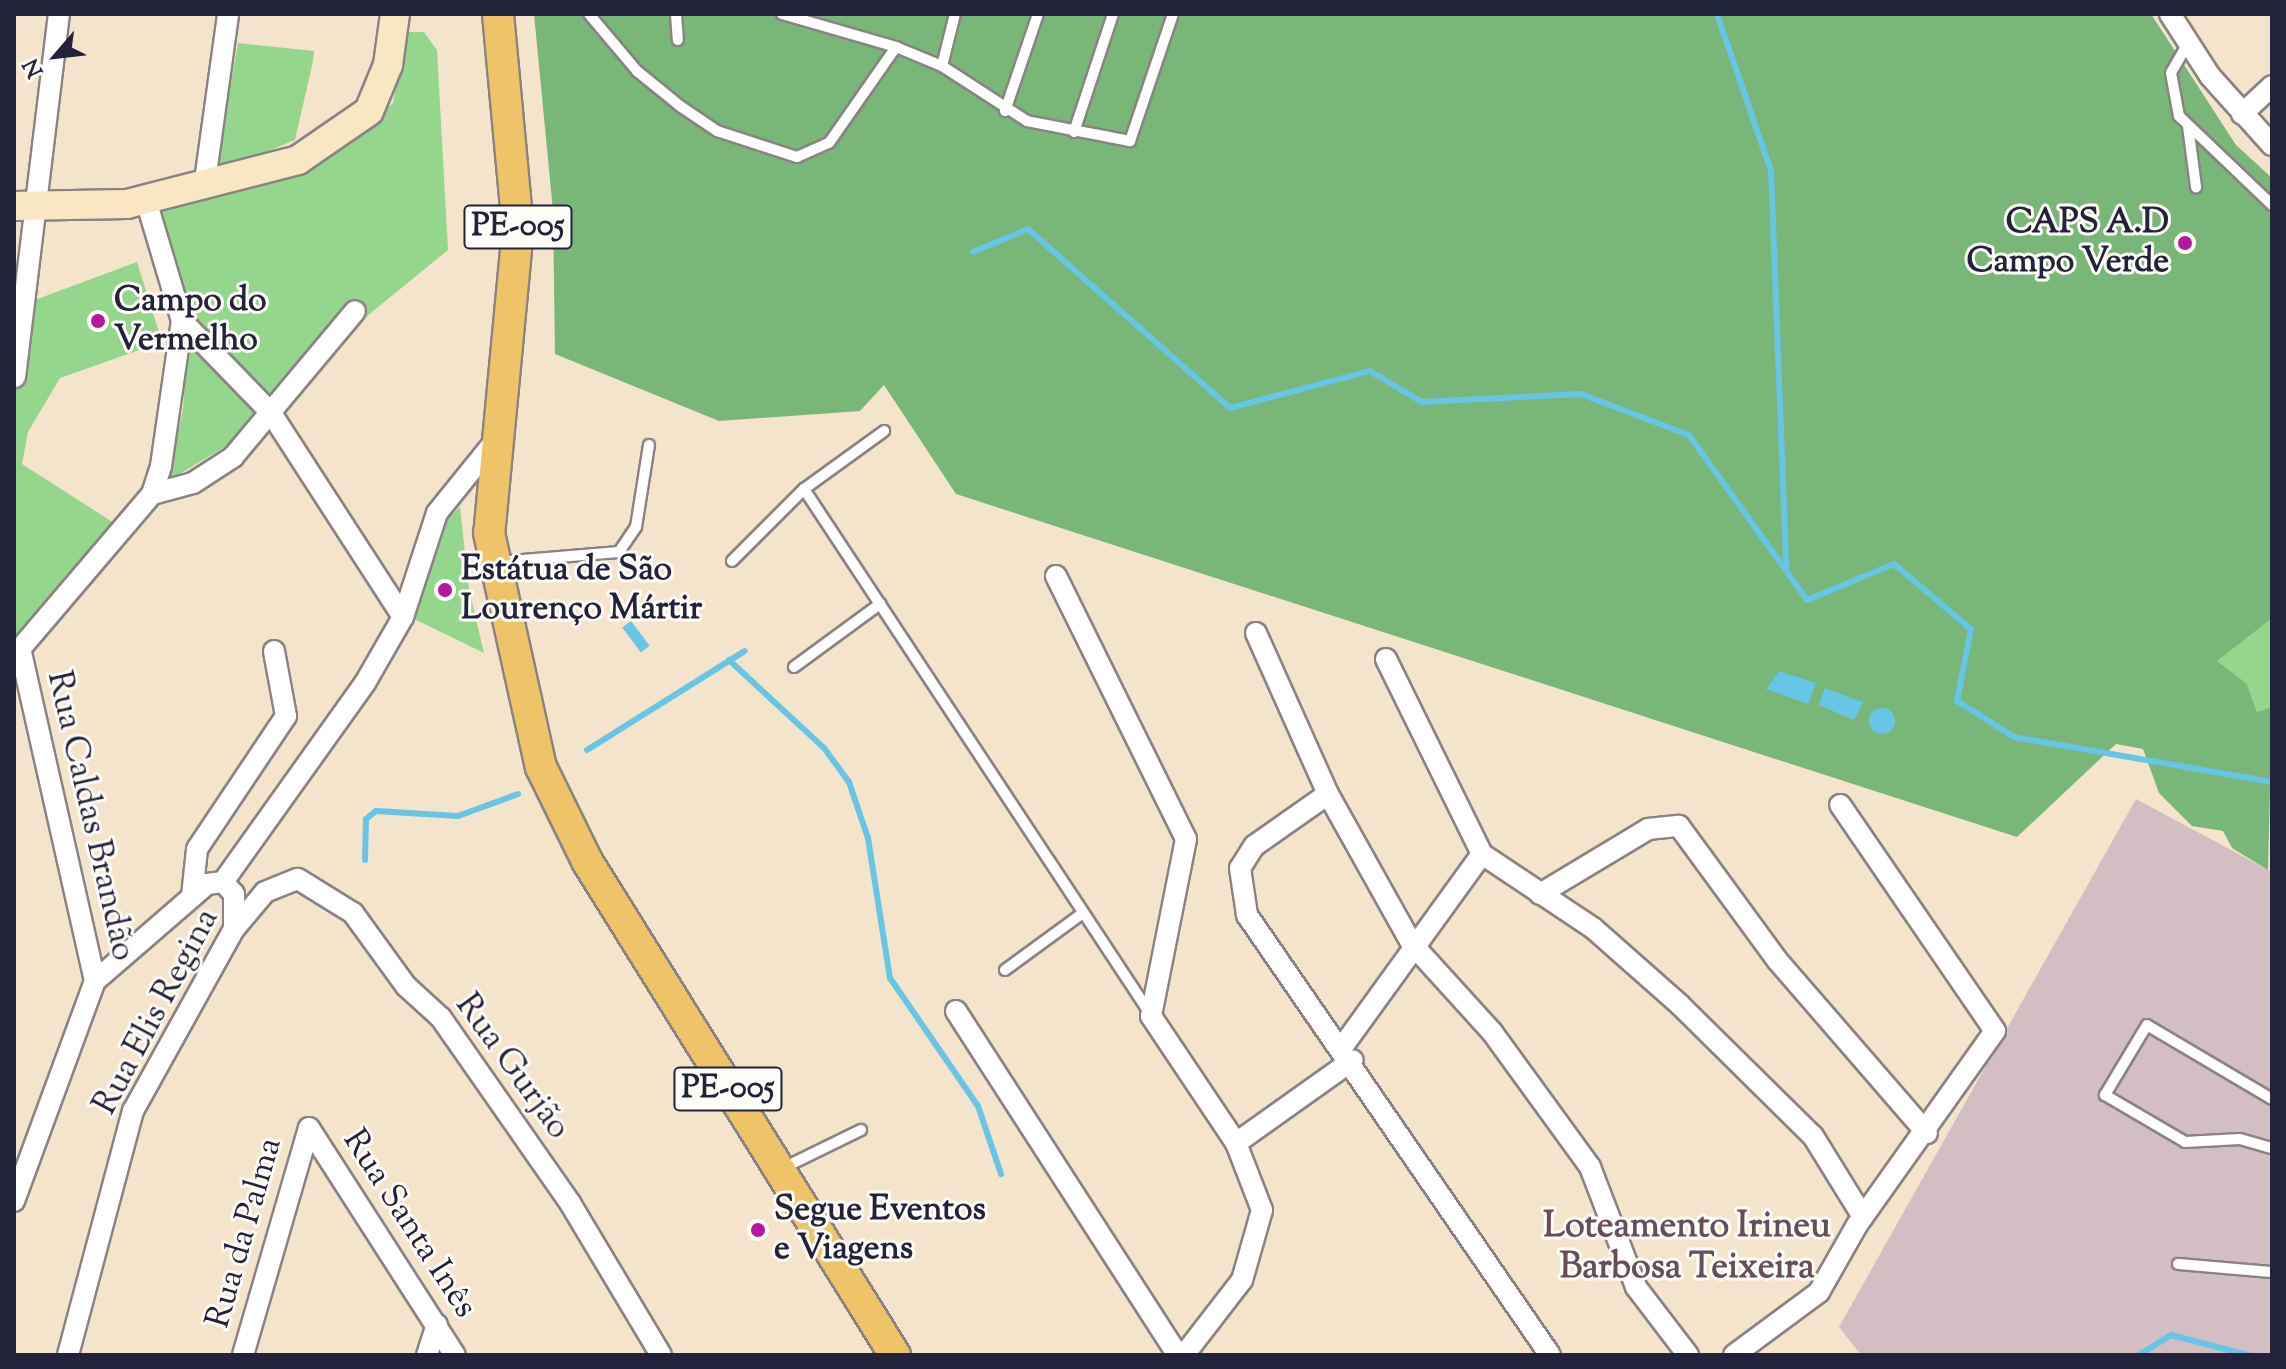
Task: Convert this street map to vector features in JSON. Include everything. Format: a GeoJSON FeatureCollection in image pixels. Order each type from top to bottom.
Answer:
{"type":"FeatureCollection","features":[{"type":"Feature","properties":{"kind":"main road","name":"PE-005"},"geometry":{"type":"LineString","coordinates":[[498,14],[518,229],[496,440],[493,562],[534,743],[564,821],[888,1351]]}},
{"type":"Feature","properties":{"kind":"street"},"geometry":{"type":"LineString","coordinates":[[15,377],[25,207],[59,14]]}},
{"type":"Feature","properties":{"kind":"street"},"geometry":{"type":"LineString","coordinates":[[204,188],[228,14]]}},
{"type":"Feature","properties":{"kind":"street"},"geometry":{"type":"LineString","coordinates":[[25,207],[146,200],[204,188],[298,160],[351,129],[379,91],[395,14]]}},
{"type":"Feature","properties":{"kind":"street"},"geometry":{"type":"LineString","coordinates":[[2170,14],[2187,45],[2242,114],[2272,145]]}},
{"type":"Feature","properties":{"kind":"street"},"geometry":{"type":"LineString","coordinates":[[2242,114],[2272,86]]}},
{"type":"Feature","properties":{"kind":"street","name":"Rua Caldas Brandão"},"geometry":{"type":"LineString","coordinates":[[14,1201],[24,1138],[95,981],[17,652],[152,494],[170,423],[182,321],[146,200]]}},
{"type":"Feature","properties":{"kind":"street"},"geometry":{"type":"LineString","coordinates":[[152,494],[214,471],[271,413],[355,311]]}},
{"type":"Feature","properties":{"kind":"street"},"geometry":{"type":"LineString","coordinates":[[182,321],[271,413],[403,617]]}},
{"type":"Feature","properties":{"kind":"street"},"geometry":{"type":"LineString","coordinates":[[95,981],[192,896],[223,882],[403,617],[437,513],[496,440]]}},
{"type":"Feature","properties":{"kind":"street"},"geometry":{"type":"LineString","coordinates":[[956,1011],[1181,1355],[1254,1255],[1262,1210],[1236,1143],[1151,1016],[1186,839],[1056,576]]}},
{"type":"Feature","properties":{"kind":"street"},"geometry":{"type":"LineString","coordinates":[[1256,633],[1328,794],[1412,944],[1552,1110],[1600,1187],[1636,1287],[1688,1355]]}},
{"type":"Feature","properties":{"kind":"street"},"geometry":{"type":"LineString","coordinates":[[192,896],[197,849],[286,716],[274,651]]}},
{"type":"Feature","properties":{"kind":"street"},"geometry":{"type":"LineString","coordinates":[[1386,659],[1482,854],[1593,928],[1778,1099],[1813,1136],[1863,1217]]}},
{"type":"Feature","properties":{"kind":"street"},"geometry":{"type":"LineString","coordinates":[[1328,794],[1254,846],[1240,868],[1240,891],[1247,915],[1348,1053],[1550,1355]]}},
{"type":"Feature","properties":{"kind":"street"},"geometry":{"type":"LineString","coordinates":[[1734,1355],[1819,1292],[1863,1217],[1927,1133],[1995,1031],[1840,805]]}},
{"type":"Feature","properties":{"kind":"street"},"geometry":{"type":"LineString","coordinates":[[1540,894],[1648,829],[1679,826],[1777,960],[1927,1133]]}},
{"type":"Feature","properties":{"kind":"street"},"geometry":{"type":"LineString","coordinates":[[1236,1143],[1348,1053],[1412,944],[1482,854]]}},
{"type":"Feature","properties":{"kind":"street","name":"Rua Gurjão"},"geometry":{"type":"LineString","coordinates":[[265,892],[285,880],[313,883],[375,936],[570,1203],[661,1355]]}},
{"type":"Feature","properties":{"kind":"street"},"geometry":{"type":"LineString","coordinates":[[223,882],[237,905],[234,929]]}},
{"type":"Feature","properties":{"kind":"street","name":"Rua Elis Regina"},"geometry":{"type":"LineString","coordinates":[[68,1355],[133,1111],[234,929],[265,892]]}},
{"type":"Feature","properties":{"kind":"street","name":"Rua Santa Inês"},"geometry":{"type":"LineString","coordinates":[[309,1128],[455,1355]]}},
{"type":"Feature","properties":{"kind":"street","name":"Rua da Palma"},"geometry":{"type":"LineString","coordinates":[[243,1355],[309,1128]]}},
{"type":"Feature","properties":{"kind":"street"},"geometry":{"type":"LineString","coordinates":[[427,1355],[437,1325]]}},
{"type":"Feature","properties":{"kind":"lane"},"geometry":{"type":"LineString","coordinates":[[589,14],[637,71],[680,106],[717,131],[797,157],[829,143],[896,47]]}},
{"type":"Feature","properties":{"kind":"lane"},"geometry":{"type":"LineString","coordinates":[[676,14],[678,40]]}},
{"type":"Feature","properties":{"kind":"lane"},"geometry":{"type":"LineString","coordinates":[[782,14],[896,47],[942,66],[1005,111],[1074,132],[1130,141],[1173,14]]}},
{"type":"Feature","properties":{"kind":"lane"},"geometry":{"type":"LineString","coordinates":[[942,66],[955,14]]}},
{"type":"Feature","properties":{"kind":"lane"},"geometry":{"type":"LineString","coordinates":[[1005,111],[1038,14]]}},
{"type":"Feature","properties":{"kind":"lane"},"geometry":{"type":"LineString","coordinates":[[1074,132],[1113,14]]}},
{"type":"Feature","properties":{"kind":"lane"},"geometry":{"type":"LineString","coordinates":[[2187,45],[2171,73],[2171,95],[2188,126],[2272,205]]}},
{"type":"Feature","properties":{"kind":"lane"},"geometry":{"type":"LineString","coordinates":[[2188,126],[2196,187]]}},
{"type":"Feature","properties":{"kind":"lane"},"geometry":{"type":"LineString","coordinates":[[732,561],[804,489],[884,431]]}},
{"type":"Feature","properties":{"kind":"lane"},"geometry":{"type":"LineString","coordinates":[[493,562],[619,552],[636,527],[649,445]]}},
{"type":"Feature","properties":{"kind":"lane"},"geometry":{"type":"LineString","coordinates":[[804,489],[1151,1016]]}},
{"type":"Feature","properties":{"kind":"lane"},"geometry":{"type":"LineString","coordinates":[[794,667],[880,604]]}},
{"type":"Feature","properties":{"kind":"lane"},"geometry":{"type":"LineString","coordinates":[[1005,970],[1083,913]]}},
{"type":"Feature","properties":{"kind":"lane"},"geometry":{"type":"LineString","coordinates":[[2272,1099],[2147,1025],[2105,1095],[2185,1142],[2240,1139],[2272,1148]]}},
{"type":"Feature","properties":{"kind":"lane"},"geometry":{"type":"LineString","coordinates":[[779,1170],[861,1130]]}},
{"type":"Feature","properties":{"kind":"lane"},"geometry":{"type":"LineString","coordinates":[[2178,1264],[2272,1272]]}},
{"type":"Feature","properties":{"kind":"shaded area"},"geometry":{"type":"Polygon","coordinates":[[[2136,799],[2272,872],[2272,1355],[1861,1355],[1839,1327],[2136,799]]]}},
{"type":"Feature","properties":{"kind":"green space"},"geometry":{"type":"Polygon","coordinates":[[[534,14],[2151,14],[2236,145],[2272,178],[2272,618],[2217,661],[2247,684],[2257,712],[2272,707],[2268,870],[2232,848],[2223,831],[2192,826],[2159,793],[2143,749],[2116,744],[2017,837],[956,494],[884,385],[860,411],[719,421],[555,354],[553,211],[534,14]]]}},
{"type":"Feature","properties":{"kind":"green space"},"geometry":{"type":"Polygon","coordinates":[[[404,32],[424,32],[437,50],[448,250],[269,396],[192,325],[160,210],[273,180],[339,151],[393,103],[404,32]]]}},
{"type":"Feature","properties":{"kind":"green space"},"geometry":{"type":"Polygon","coordinates":[[[238,43],[314,51],[313,61],[295,140],[215,173],[238,43]]]}},
{"type":"Feature","properties":{"kind":"green space"},"geometry":{"type":"Polygon","coordinates":[[[137,262],[162,342],[60,378],[28,432],[22,464],[114,523],[14,640],[14,389],[32,301],[137,262]]]}},
{"type":"Feature","properties":{"kind":"green space"},"geometry":{"type":"Polygon","coordinates":[[[188,334],[263,411],[236,440],[168,481],[183,409],[188,334]]]}},
{"type":"Feature","properties":{"kind":"green space"},"geometry":{"type":"Polygon","coordinates":[[[460,507],[469,589],[484,653],[406,615],[443,523],[460,507]]]}},
{"type":"Feature","properties":{"kind":"green space"},"geometry":{"type":"Polygon","coordinates":[[[2272,553],[2272,707],[2257,712],[2247,684],[2133,621],[2272,553]]]}},
{"type":"Feature","properties":{"kind":"water"},"geometry":{"type":"Polygon","coordinates":[[[631,621],[650,646],[641,652],[622,628],[631,621]]]}},
{"type":"Feature","properties":{"kind":"water"},"geometry":{"type":"Polygon","coordinates":[[[1779,671],[1816,683],[1808,704],[1766,689],[1779,671]]]}},
{"type":"Feature","properties":{"kind":"water"},"geometry":{"type":"Polygon","coordinates":[[[1825,688],[1863,702],[1854,720],[1819,705],[1825,688]]]}},
{"type":"Feature","properties":{"kind":"water"},"geometry":{"type":"Polygon","coordinates":[[[1882,708],[1891,712],[1895,721],[1891,730],[1882,734],[1873,730],[1869,721],[1873,712],[1882,708]]]}},
{"type":"Feature","properties":{"kind":"waterway"},"geometry":{"type":"LineString","coordinates":[[1717,14],[1771,171],[1786,569]]}},
{"type":"Feature","properties":{"kind":"waterway"},"geometry":{"type":"LineString","coordinates":[[973,252],[1028,229],[1230,408],[1370,371],[1422,402],[1581,394],[1689,435],[1807,600],[1894,564],[1971,629],[1957,701],[2014,737],[2272,782]]}},
{"type":"Feature","properties":{"kind":"waterway"},"geometry":{"type":"LineString","coordinates":[[587,750],[745,651]]}},
{"type":"Feature","properties":{"kind":"waterway"},"geometry":{"type":"LineString","coordinates":[[729,660],[824,748],[849,782],[868,838],[890,978],[978,1106],[1001,1174]]}},
{"type":"Feature","properties":{"kind":"waterway"},"geometry":{"type":"LineString","coordinates":[[365,860],[366,819],[376,811],[458,816],[518,794]]}},
{"type":"Feature","properties":{"kind":"waterway"},"geometry":{"type":"LineString","coordinates":[[2139,1355],[2171,1335],[2248,1355]]}},
{"type":"Feature","properties":{"kind":"place","name":"CAPS A.D Campo Verde"},"geometry":{"type":"Point","coordinates":[2185,243]}},
{"type":"Feature","properties":{"kind":"place","name":"Campo do Vermelho"},"geometry":{"type":"Point","coordinates":[98,321]}},
{"type":"Feature","properties":{"kind":"place","name":"Estátua de São Lourenço Mártir"},"geometry":{"type":"Point","coordinates":[445,590]}},
{"type":"Feature","properties":{"kind":"place","name":"Segue Eventos e Viagens"},"geometry":{"type":"Point","coordinates":[758,1230]}},
{"type":"Feature","properties":{"kind":"district","name":"Loteamento Irineu Barbosa Teixeira"},"geometry":{"type":"Point","coordinates":[1687,1248]}}]}
